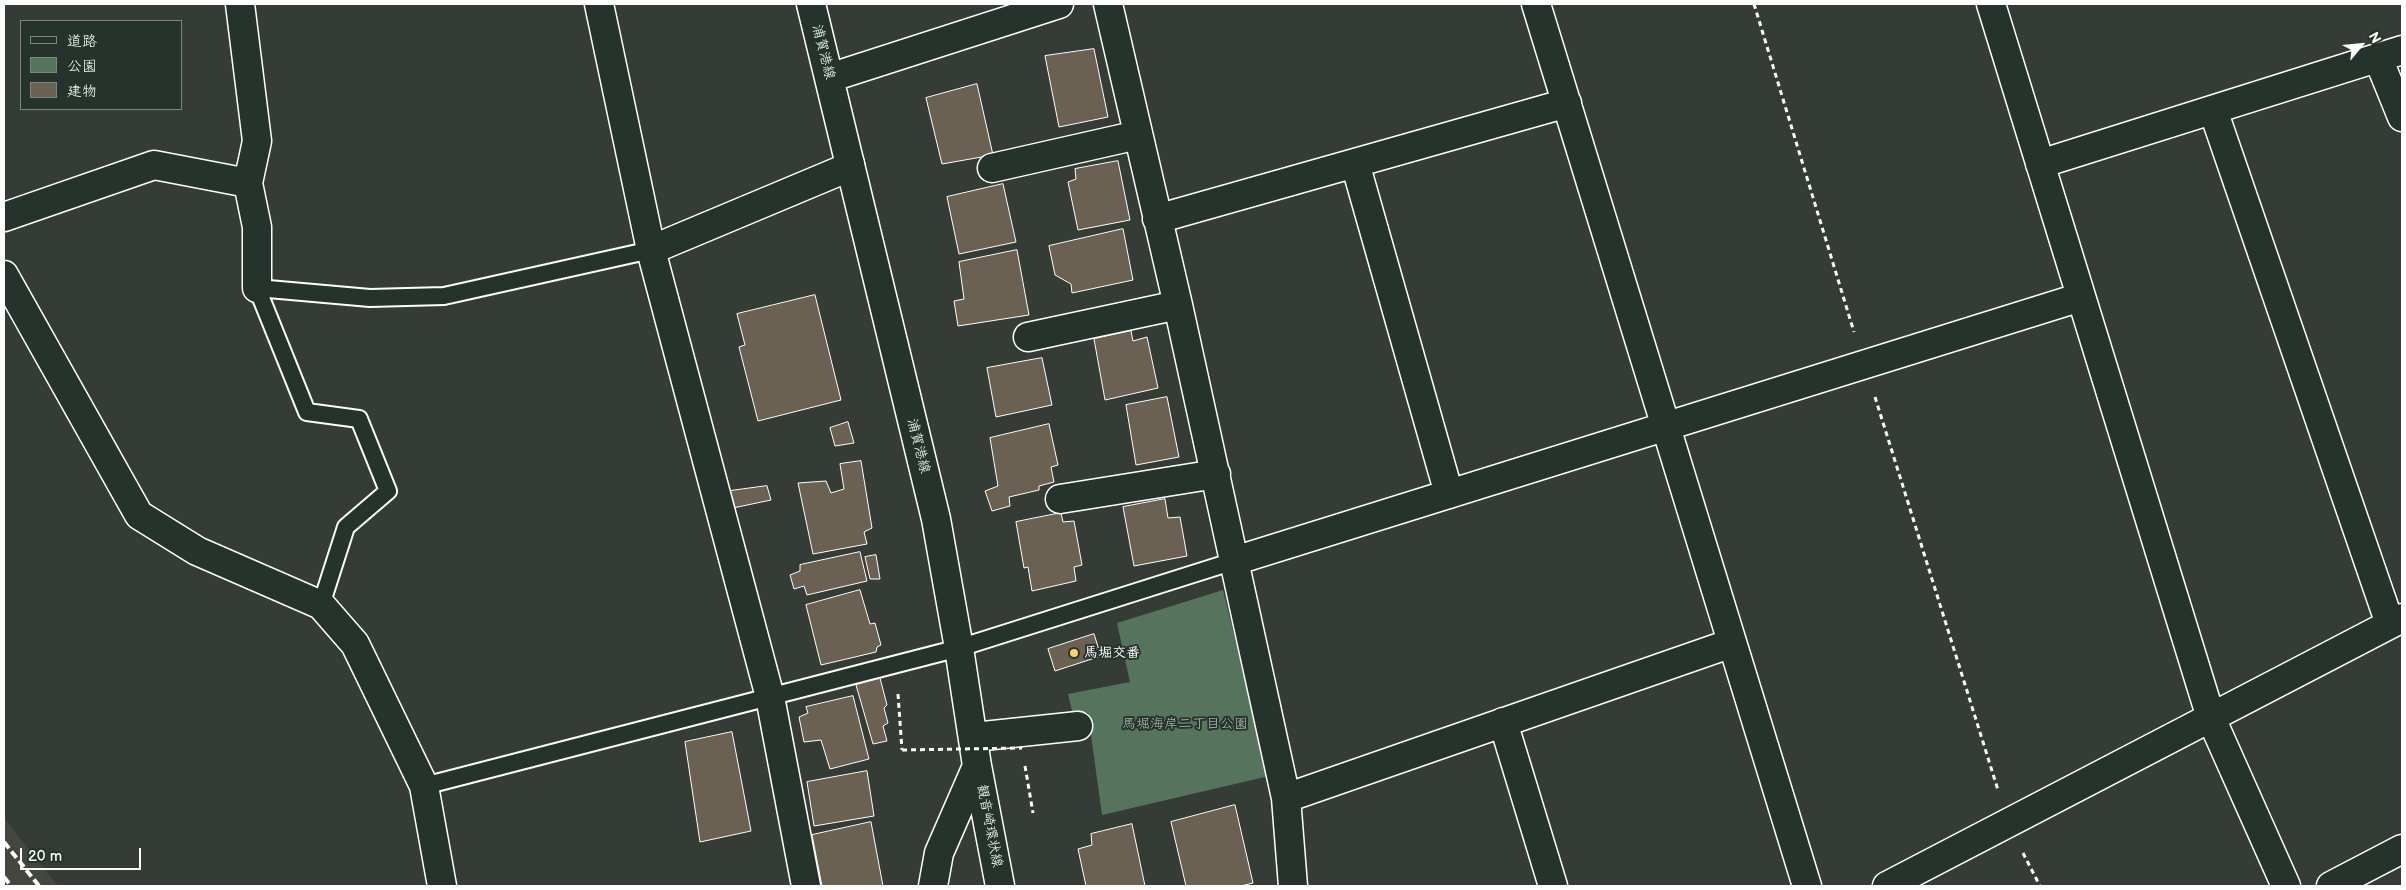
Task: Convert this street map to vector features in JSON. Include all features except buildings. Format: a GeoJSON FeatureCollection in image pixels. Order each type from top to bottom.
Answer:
{"type":"FeatureCollection","features":[{"type":"Feature","properties":{"kind":"street"},"geometry":{"type":"LineString","coordinates":[[240,4],[257,141],[248,183],[257,227],[257,288]]}},
{"type":"Feature","properties":{"kind":"street"},"geometry":{"type":"LineString","coordinates":[[600,4],[650,250],[770,697],[806,886]]}},
{"type":"Feature","properties":{"kind":"street","name":"浦賀港線"},"geometry":{"type":"LineString","coordinates":[[811,4],[936,519],[974,737],[977,766],[939,853],[934,886]]}},
{"type":"Feature","properties":{"kind":"street"},"geometry":{"type":"LineString","coordinates":[[829,78],[1059,4]]}},
{"type":"Feature","properties":{"kind":"street"},"geometry":{"type":"LineString","coordinates":[[1108,4],[1216,474],[1286,798],[1293,886]]}},
{"type":"Feature","properties":{"kind":"street"},"geometry":{"type":"LineString","coordinates":[[1536,4],[1807,886]]}},
{"type":"Feature","properties":{"kind":"street"},"geometry":{"type":"LineString","coordinates":[[1991,4],[2211,718],[2286,886]]}},
{"type":"Feature","properties":{"kind":"street"},"geometry":{"type":"LineString","coordinates":[[2040,164],[2390,54],[2402,117]]}},
{"type":"Feature","properties":{"kind":"street"},"geometry":{"type":"LineString","coordinates":[[1157,219],[1567,103]]}},
{"type":"Feature","properties":{"kind":"street"},"geometry":{"type":"LineString","coordinates":[[1887,886],[2396,621],[2213,110]]}},
{"type":"Feature","properties":{"kind":"street"},"geometry":{"type":"LineString","coordinates":[[992,168],[1138,135]]}},
{"type":"Feature","properties":{"kind":"street"},"geometry":{"type":"LineString","coordinates":[[1355,163],[1449,494]]}},
{"type":"Feature","properties":{"kind":"street"},"geometry":{"type":"LineString","coordinates":[[650,250],[833,174],[850,164]]}},
{"type":"Feature","properties":{"kind":"street"},"geometry":{"type":"LineString","coordinates":[[4,218],[154,165],[248,183]]}},
{"type":"Feature","properties":{"kind":"street"},"geometry":{"type":"LineString","coordinates":[[4,275],[139,515],[197,550],[321,605],[355,644],[424,786],[442,886]]}},
{"type":"Feature","properties":{"kind":"street"},"geometry":{"type":"LineString","coordinates":[[1234,561],[2081,297]]}},
{"type":"Feature","properties":{"kind":"street"},"geometry":{"type":"LineString","coordinates":[[1028,337],[1178,306]]}},
{"type":"Feature","properties":{"kind":"street"},"geometry":{"type":"LineString","coordinates":[[1060,499],[1216,474]]}},
{"type":"Feature","properties":{"kind":"street"},"geometry":{"type":"LineString","coordinates":[[1286,798],[1732,643]]}},
{"type":"Feature","properties":{"kind":"street"},"geometry":{"type":"LineString","coordinates":[[1503,722],[1553,886]]}},
{"type":"Feature","properties":{"kind":"street"},"geometry":{"type":"LineString","coordinates":[[974,737],[1078,726]]}},
{"type":"Feature","properties":{"kind":"street","name":"観音崎環状線"},"geometry":{"type":"LineString","coordinates":[[977,766],[1000,886]]}},
{"type":"Feature","properties":{"kind":"street"},"geometry":{"type":"LineString","coordinates":[[2331,886],[2402,849]]}},
{"type":"Feature","properties":{"kind":"lane"},"geometry":{"type":"LineString","coordinates":[[321,605],[346,527],[388,491],[359,419],[307,412],[257,288],[370,298],[444,296],[650,250]]}},
{"type":"Feature","properties":{"kind":"lane"},"geometry":{"type":"LineString","coordinates":[[424,786],[959,648],[1234,561]]}},
{"type":"Feature","properties":{"kind":"path"},"geometry":{"type":"LineString","coordinates":[[1754,4],[1864,364],[2008,823],[2040,886]]}},
{"type":"Feature","properties":{"kind":"path"},"geometry":{"type":"LineString","coordinates":[[898,685],[902,750],[1022,748],[1033,813]]}},
{"type":"Feature","properties":{"kind":"shaded area"},"geometry":{"type":"Polygon","coordinates":[[[4,818],[58,886],[4,886],[4,818]]]}},
{"type":"Feature","properties":{"kind":"green space","name":"馬堀海岸二丁目公園"},"geometry":{"type":"Polygon","coordinates":[[[1223,590],[1269,776],[1102,815],[1088,713],[1072,711],[1068,694],[1130,682],[1117,623],[1223,590]]]}},
{"type":"Feature","properties":{"kind":"railway"},"geometry":{"type":"LineString","coordinates":[[4,842],[39,886]]}},
{"type":"Feature","properties":{"kind":"railway"},"geometry":{"type":"LineString","coordinates":[[4,877],[11,886]]}},
{"type":"Feature","properties":{"kind":"place","name":"馬堀交番"},"geometry":{"type":"Point","coordinates":[1074,653]}}]}
